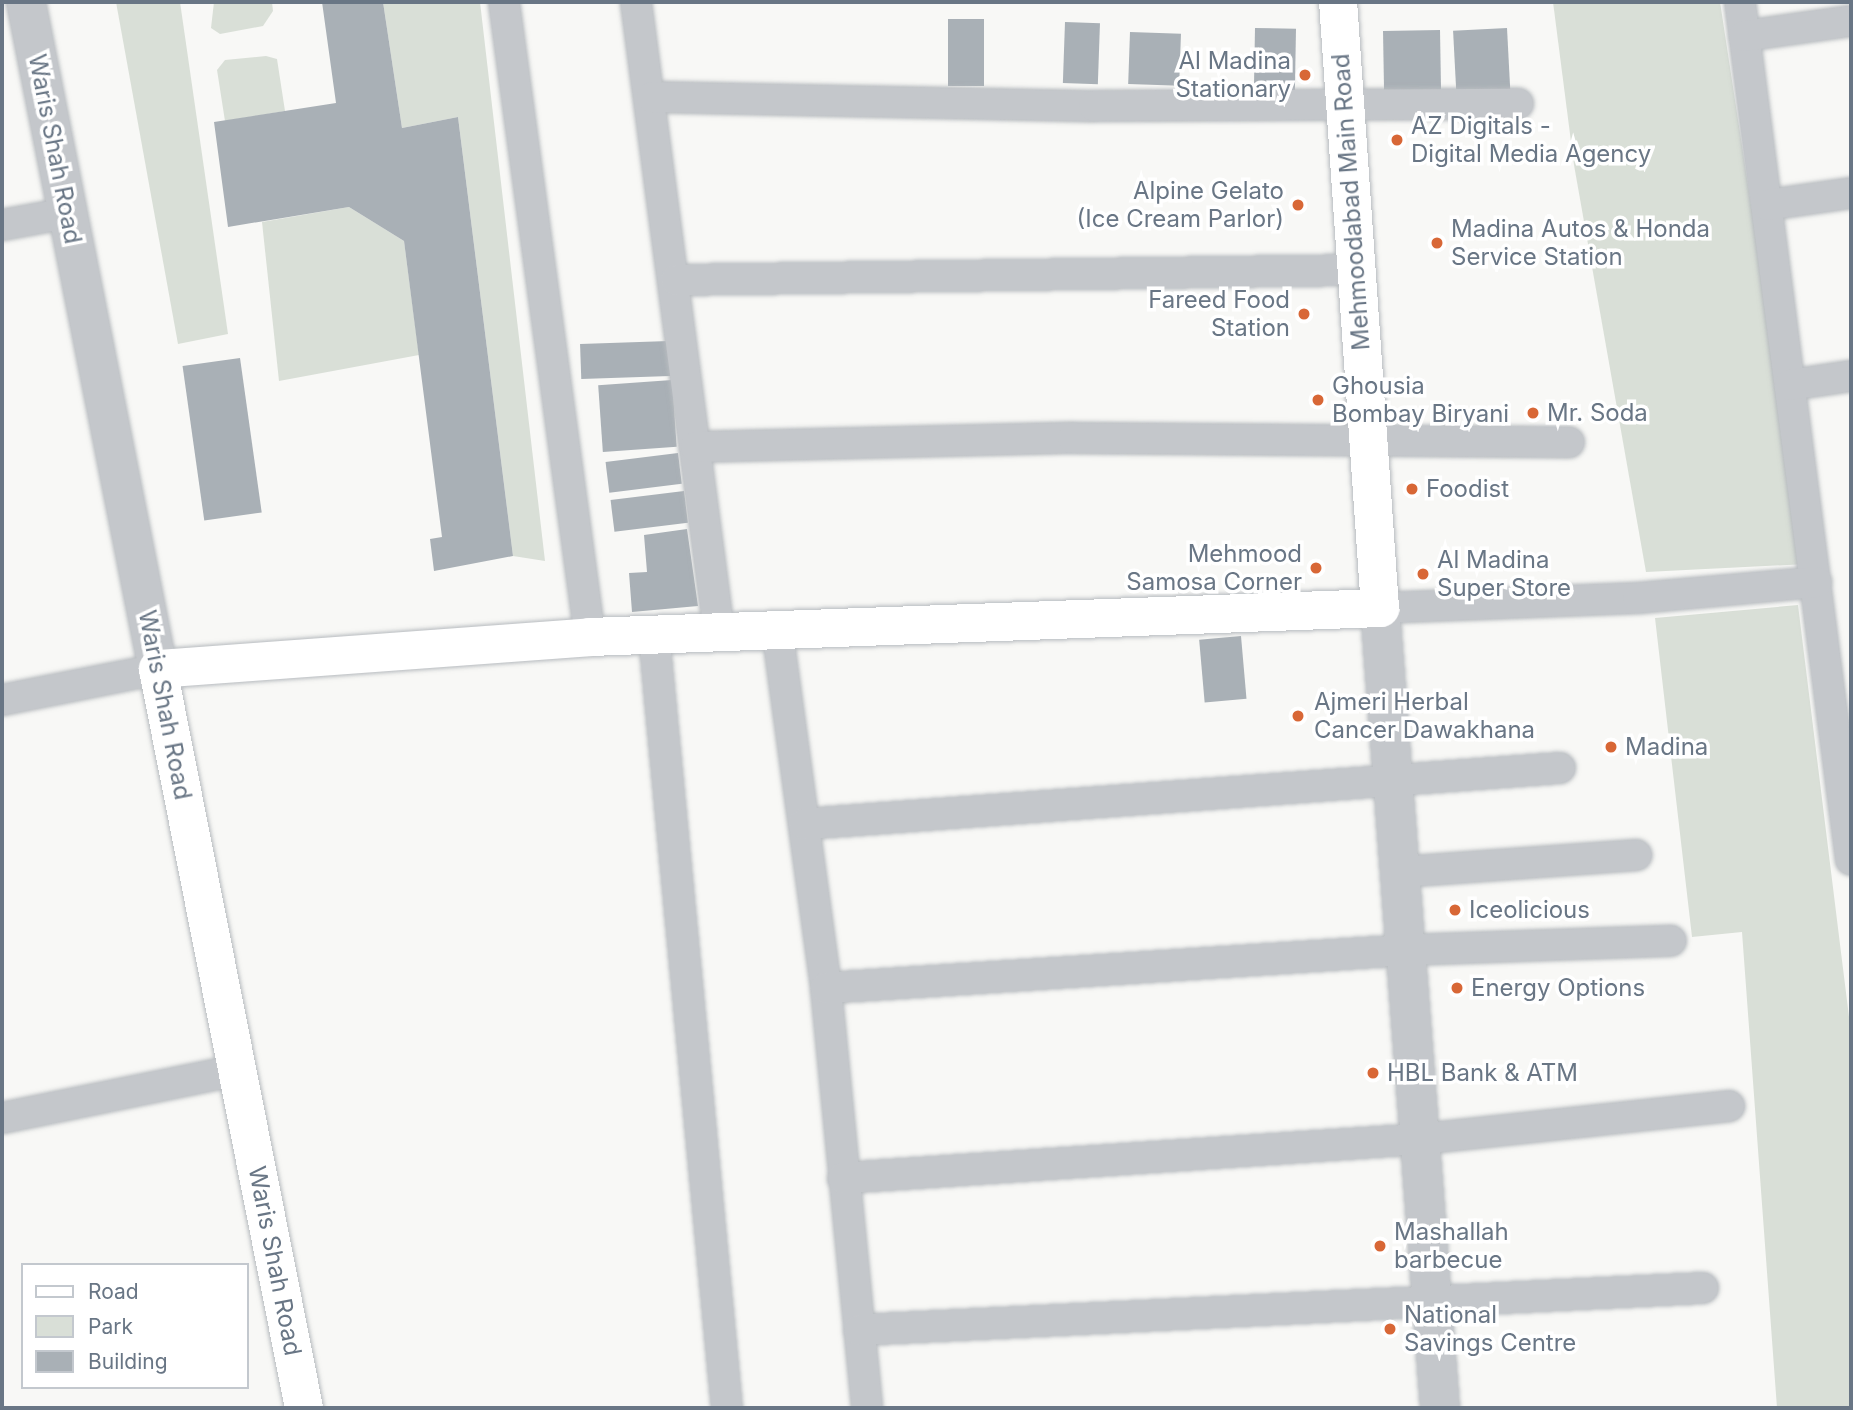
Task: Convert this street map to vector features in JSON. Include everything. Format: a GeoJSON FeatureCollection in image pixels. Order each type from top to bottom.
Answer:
{"type":"FeatureCollection","features":[{"type":"Feature","properties":{"kind":"main road","name":"Mehmoodabad Main Road"},"geometry":{"type":"LineString","coordinates":[[1338,2],[1380,608]]}},
{"type":"Feature","properties":{"kind":"main road"},"geometry":{"type":"LineString","coordinates":[[158,669],[590,636],[1380,608]]}},
{"type":"Feature","properties":{"kind":"main road","name":"Waris Shah Road"},"geometry":{"type":"LineString","coordinates":[[158,669],[304,1408]]}},
{"type":"Feature","properties":{"kind":"street","name":"Waris Shah Road"},"geometry":{"type":"LineString","coordinates":[[26,2],[158,669]]}},
{"type":"Feature","properties":{"kind":"street"},"geometry":{"type":"LineString","coordinates":[[504,2],[590,636]]}},
{"type":"Feature","properties":{"kind":"street"},"geometry":{"type":"LineString","coordinates":[[636,2],[652,97],[719,632]]}},
{"type":"Feature","properties":{"kind":"street"},"geometry":{"type":"LineString","coordinates":[[1740,2],[1851,860]]}},
{"type":"Feature","properties":{"kind":"street"},"geometry":{"type":"LineString","coordinates":[[1744,37],[1851,21]]}},
{"type":"Feature","properties":{"kind":"street"},"geometry":{"type":"LineString","coordinates":[[652,97],[1094,106],[1345,102],[1518,104]]}},
{"type":"Feature","properties":{"kind":"street"},"geometry":{"type":"LineString","coordinates":[[1766,205],[1851,193]]}},
{"type":"Feature","properties":{"kind":"street"},"geometry":{"type":"LineString","coordinates":[[2,225],[68,213]]}},
{"type":"Feature","properties":{"kind":"street"},"geometry":{"type":"LineString","coordinates":[[676,280],[1356,270]]}},
{"type":"Feature","properties":{"kind":"street"},"geometry":{"type":"LineString","coordinates":[[1790,385],[1851,376]]}},
{"type":"Feature","properties":{"kind":"street"},"geometry":{"type":"LineString","coordinates":[[696,447],[1073,438],[1367,443],[1569,442]]}},
{"type":"Feature","properties":{"kind":"street"},"geometry":{"type":"LineString","coordinates":[[1380,608],[1638,598],[1816,582]]}},
{"type":"Feature","properties":{"kind":"street","name":"Mehmoodabad Main Road"},"geometry":{"type":"LineString","coordinates":[[1380,608],[1440,1408]]}},
{"type":"Feature","properties":{"kind":"street"},"geometry":{"type":"LineString","coordinates":[[777,629],[826,988],[867,1408]]}},
{"type":"Feature","properties":{"kind":"street"},"geometry":{"type":"LineString","coordinates":[[654,635],[727,1408]]}},
{"type":"Feature","properties":{"kind":"street"},"geometry":{"type":"LineString","coordinates":[[2,701],[158,669]]}},
{"type":"Feature","properties":{"kind":"street"},"geometry":{"type":"LineString","coordinates":[[804,824],[1560,768]]}},
{"type":"Feature","properties":{"kind":"street"},"geometry":{"type":"LineString","coordinates":[[1401,872],[1636,855]]}},
{"type":"Feature","properties":{"kind":"street"},"geometry":{"type":"LineString","coordinates":[[826,988],[1407,950],[1671,941]]}},
{"type":"Feature","properties":{"kind":"street"},"geometry":{"type":"LineString","coordinates":[[2,1118],[237,1070]]}},
{"type":"Feature","properties":{"kind":"street"},"geometry":{"type":"LineString","coordinates":[[843,1178],[1421,1139],[1729,1106]]}},
{"type":"Feature","properties":{"kind":"street"},"geometry":{"type":"LineString","coordinates":[[859,1330],[1433,1306],[1703,1289]]}},
{"type":"Feature","properties":{"kind":"green space"},"geometry":{"type":"Polygon","coordinates":[[[116,2],[180,2],[228,334],[178,344],[116,2]]]}},
{"type":"Feature","properties":{"kind":"green space"},"geometry":{"type":"Polygon","coordinates":[[[214,2],[272,2],[273,11],[263,26],[220,34],[211,28],[214,2]]]}},
{"type":"Feature","properties":{"kind":"green space"},"geometry":{"type":"Polygon","coordinates":[[[383,2],[480,2],[545,561],[513,556],[458,117],[402,128],[383,2]]]}},
{"type":"Feature","properties":{"kind":"green space"},"geometry":{"type":"Polygon","coordinates":[[[1553,2],[1720,2],[1806,564],[1646,572],[1574,165],[1553,2]]]}},
{"type":"Feature","properties":{"kind":"green space"},"geometry":{"type":"Polygon","coordinates":[[[266,56],[277,59],[285,111],[225,121],[217,70],[225,60],[266,56]]]}},
{"type":"Feature","properties":{"kind":"green space"},"geometry":{"type":"Polygon","coordinates":[[[349,207],[404,241],[419,355],[279,381],[262,222],[349,207]]]}},
{"type":"Feature","properties":{"kind":"green space"},"geometry":{"type":"Polygon","coordinates":[[[1798,605],[1851,1033],[1851,1408],[1777,1408],[1742,932],[1692,937],[1655,618],[1798,605]]]}},
{"type":"Feature","properties":{"kind":"building"},"geometry":{"type":"Polygon","coordinates":[[[322,2],[383,2],[402,128],[458,117],[513,556],[434,571],[430,539],[442,537],[404,241],[349,207],[228,227],[214,122],[336,103],[322,2]]]}},
{"type":"Feature","properties":{"kind":"building"},"geometry":{"type":"Polygon","coordinates":[[[948,19],[984,19],[984,86],[948,86],[948,19]]]}},
{"type":"Feature","properties":{"kind":"building"},"geometry":{"type":"Polygon","coordinates":[[[1065,22],[1100,23],[1098,84],[1063,83],[1065,22]]]}},
{"type":"Feature","properties":{"kind":"building"},"geometry":{"type":"Polygon","coordinates":[[[1255,28],[1296,29],[1295,91],[1254,90],[1255,28]]]}},
{"type":"Feature","properties":{"kind":"building"},"geometry":{"type":"Polygon","coordinates":[[[1507,28],[1510,91],[1456,94],[1453,31],[1507,28]]]}},
{"type":"Feature","properties":{"kind":"building"},"geometry":{"type":"Polygon","coordinates":[[[1440,30],[1441,95],[1384,96],[1383,31],[1440,30]]]}},
{"type":"Feature","properties":{"kind":"building"},"geometry":{"type":"Polygon","coordinates":[[[1130,32],[1181,34],[1179,86],[1128,84],[1130,32]]]}},
{"type":"Feature","properties":{"kind":"building"},"geometry":{"type":"Polygon","coordinates":[[[669,341],[670,376],[581,379],[580,344],[669,341]]]}},
{"type":"Feature","properties":{"kind":"building"},"geometry":{"type":"Polygon","coordinates":[[[240,358],[262,512],[204,521],[183,366],[240,358]]]}},
{"type":"Feature","properties":{"kind":"building"},"geometry":{"type":"Polygon","coordinates":[[[672,380],[677,447],[603,452],[598,385],[672,380]]]}},
{"type":"Feature","properties":{"kind":"building"},"geometry":{"type":"Polygon","coordinates":[[[678,453],[682,484],[609,493],[606,462],[678,453]]]}},
{"type":"Feature","properties":{"kind":"building"},"geometry":{"type":"Polygon","coordinates":[[[684,491],[688,523],[614,532],[611,500],[684,491]]]}},
{"type":"Feature","properties":{"kind":"building"},"geometry":{"type":"Polygon","coordinates":[[[687,529],[698,606],[632,612],[629,573],[647,572],[644,535],[687,529]]]}},
{"type":"Feature","properties":{"kind":"building"},"geometry":{"type":"Polygon","coordinates":[[[1241,636],[1246,699],[1205,702],[1199,640],[1241,636]]]}},
{"type":"Feature","properties":{"kind":"place","name":"Al Madina Stationary"},"geometry":{"type":"Point","coordinates":[1305,75]}},
{"type":"Feature","properties":{"kind":"place","name":"AZ Digitals - Digital Media Agency"},"geometry":{"type":"Point","coordinates":[1397,140]}},
{"type":"Feature","properties":{"kind":"place","name":"Alpine Gelato (Ice Cream Parlor)"},"geometry":{"type":"Point","coordinates":[1298,205]}},
{"type":"Feature","properties":{"kind":"place","name":"Madina Autos & Honda Service Station"},"geometry":{"type":"Point","coordinates":[1437,243]}},
{"type":"Feature","properties":{"kind":"place","name":"Fareed Food Station"},"geometry":{"type":"Point","coordinates":[1304,314]}},
{"type":"Feature","properties":{"kind":"place","name":"Ghousia Bombay Biryani"},"geometry":{"type":"Point","coordinates":[1318,400]}},
{"type":"Feature","properties":{"kind":"place","name":"Mr. Soda"},"geometry":{"type":"Point","coordinates":[1533,413]}},
{"type":"Feature","properties":{"kind":"place","name":"Foodist"},"geometry":{"type":"Point","coordinates":[1412,489]}},
{"type":"Feature","properties":{"kind":"place","name":"Mehmood Samosa Corner"},"geometry":{"type":"Point","coordinates":[1316,568]}},
{"type":"Feature","properties":{"kind":"place","name":"Al Madina Super Store"},"geometry":{"type":"Point","coordinates":[1423,574]}},
{"type":"Feature","properties":{"kind":"place","name":"Ajmeri Herbal Cancer Dawakhana"},"geometry":{"type":"Point","coordinates":[1298,716]}},
{"type":"Feature","properties":{"kind":"place","name":"Madina"},"geometry":{"type":"Point","coordinates":[1611,747]}},
{"type":"Feature","properties":{"kind":"place","name":"Iceolicious"},"geometry":{"type":"Point","coordinates":[1455,910]}},
{"type":"Feature","properties":{"kind":"place","name":"Energy Options"},"geometry":{"type":"Point","coordinates":[1457,988]}},
{"type":"Feature","properties":{"kind":"place","name":"HBL Bank & ATM"},"geometry":{"type":"Point","coordinates":[1373,1073]}},
{"type":"Feature","properties":{"kind":"place","name":"Mashallah barbecue"},"geometry":{"type":"Point","coordinates":[1380,1246]}},
{"type":"Feature","properties":{"kind":"place","name":"National Savings Centre"},"geometry":{"type":"Point","coordinates":[1390,1329]}}]}
